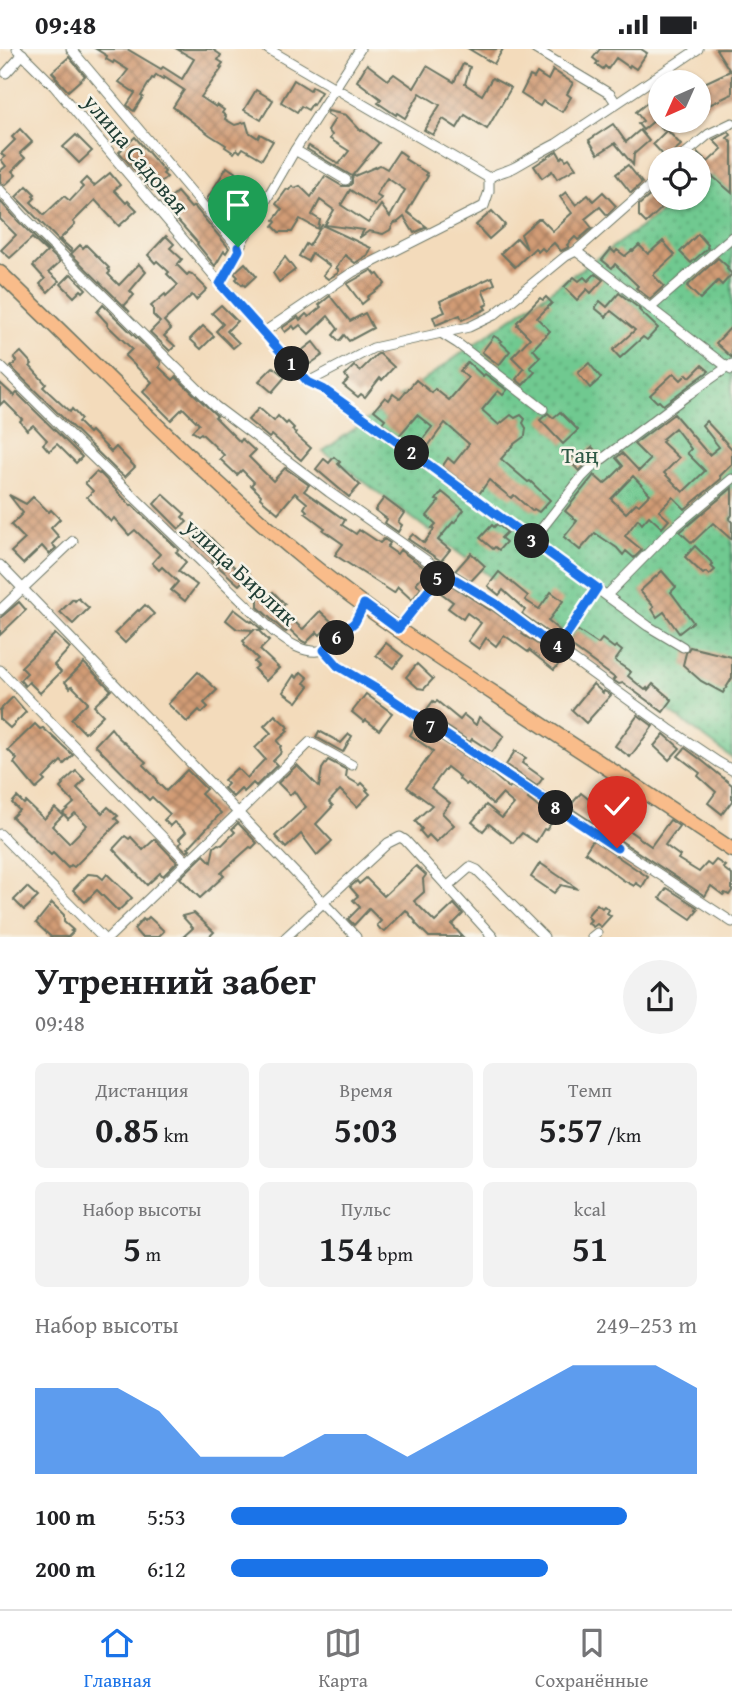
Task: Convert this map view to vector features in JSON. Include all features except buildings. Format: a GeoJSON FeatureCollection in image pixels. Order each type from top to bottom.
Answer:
{"type":"FeatureCollection","features":[{"type":"Feature","properties":{"kind":"main road"},"geometry":{"type":"LineString","coordinates":[[0,273],[196,462],[309,563],[430,652],[732,850]]}},
{"type":"Feature","properties":{"kind":"street"},"geometry":{"type":"LineString","coordinates":[[71,49],[239,250]]}},
{"type":"Feature","properties":{"kind":"street"},"geometry":{"type":"LineString","coordinates":[[268,49],[489,178]]}},
{"type":"Feature","properties":{"kind":"street"},"geometry":{"type":"LineString","coordinates":[[220,284],[295,150],[359,49]]}},
{"type":"Feature","properties":{"kind":"street"},"geometry":{"type":"LineString","coordinates":[[535,49],[610,94],[616,103]]}},
{"type":"Feature","properties":{"kind":"street"},"geometry":{"type":"LineString","coordinates":[[489,178],[556,144],[698,49]]}},
{"type":"Feature","properties":{"kind":"street"},"geometry":{"type":"LineString","coordinates":[[6,73],[20,52]]}},
{"type":"Feature","properties":{"kind":"street","name":"улица Садовая"},"geometry":{"type":"LineString","coordinates":[[20,52],[54,86],[220,284],[308,382],[339,400],[648,626],[683,647]]}},
{"type":"Feature","properties":{"kind":"street"},"geometry":{"type":"LineString","coordinates":[[693,147],[709,134],[732,123]]}},
{"type":"Feature","properties":{"kind":"street"},"geometry":{"type":"LineString","coordinates":[[295,150],[346,180]]}},
{"type":"Feature","properties":{"kind":"street"},"geometry":{"type":"LineString","coordinates":[[264,332],[353,272],[484,206],[489,191],[489,178]]}},
{"type":"Feature","properties":{"kind":"street"},"geometry":{"type":"LineString","coordinates":[[308,382],[373,348],[469,327],[494,315],[549,269],[576,251],[648,188]]}},
{"type":"Feature","properties":{"kind":"street"},"geometry":{"type":"LineString","coordinates":[[0,190],[215,407],[443,572],[495,603],[679,736],[732,769]]}},
{"type":"Feature","properties":{"kind":"street"},"geometry":{"type":"LineString","coordinates":[[650,308],[732,237]]}},
{"type":"Feature","properties":{"kind":"street"},"geometry":{"type":"LineString","coordinates":[[532,541],[593,466],[689,394],[731,368],[576,251]]}},
{"type":"Feature","properties":{"kind":"street"},"geometry":{"type":"LineString","coordinates":[[441,333],[544,409]]}},
{"type":"Feature","properties":{"kind":"street","name":"улица Бирлик"},"geometry":{"type":"LineString","coordinates":[[0,366],[273,631],[296,647],[308,651],[324,650]]}},
{"type":"Feature","properties":{"kind":"street"},"geometry":{"type":"LineString","coordinates":[[607,596],[670,531],[732,479]]}},
{"type":"Feature","properties":{"kind":"street"},"geometry":{"type":"LineString","coordinates":[[0,610],[73,541]]}},
{"type":"Feature","properties":{"kind":"street"},"geometry":{"type":"LineString","coordinates":[[0,565],[212,783],[356,937]]}},
{"type":"Feature","properties":{"kind":"street"},"geometry":{"type":"LineString","coordinates":[[398,629],[443,572]]}},
{"type":"Feature","properties":{"kind":"street"},"geometry":{"type":"LineString","coordinates":[[364,604],[355,622],[324,650],[338,666],[732,922]]}},
{"type":"Feature","properties":{"kind":"street"},"geometry":{"type":"LineString","coordinates":[[0,670],[187,862]]}},
{"type":"Feature","properties":{"kind":"street"},"geometry":{"type":"LineString","coordinates":[[109,937],[310,742],[352,765]]}},
{"type":"Feature","properties":{"kind":"street"},"geometry":{"type":"LineString","coordinates":[[0,834],[102,937]]}},
{"type":"Feature","properties":{"kind":"street"},"geometry":{"type":"LineString","coordinates":[[286,937],[388,843],[400,837],[493,937]]}},
{"type":"Feature","properties":{"kind":"street"},"geometry":{"type":"LineString","coordinates":[[447,887],[470,867],[477,870],[544,937]]}},
{"type":"Feature","properties":{"kind":"path"},"geometry":{"type":"LineString","coordinates":[[557,649],[597,588]]}},
{"type":"Feature","properties":{"kind":"green space","name":"Таң"},"geometry":{"type":"Polygon","coordinates":[[[732,162],[732,758],[323,451],[665,210],[711,210],[711,177],[732,162]]]}},
{"type":"Feature","properties":{"kind":"route"},"geometry":{"type":"LineString","coordinates":[[238,247],[239,250],[220,284],[308,382],[323,389],[385,433],[597,588],[557,649],[495,603],[443,572],[398,629],[364,604],[355,622],[324,650],[338,666],[617,848]]}}]}
